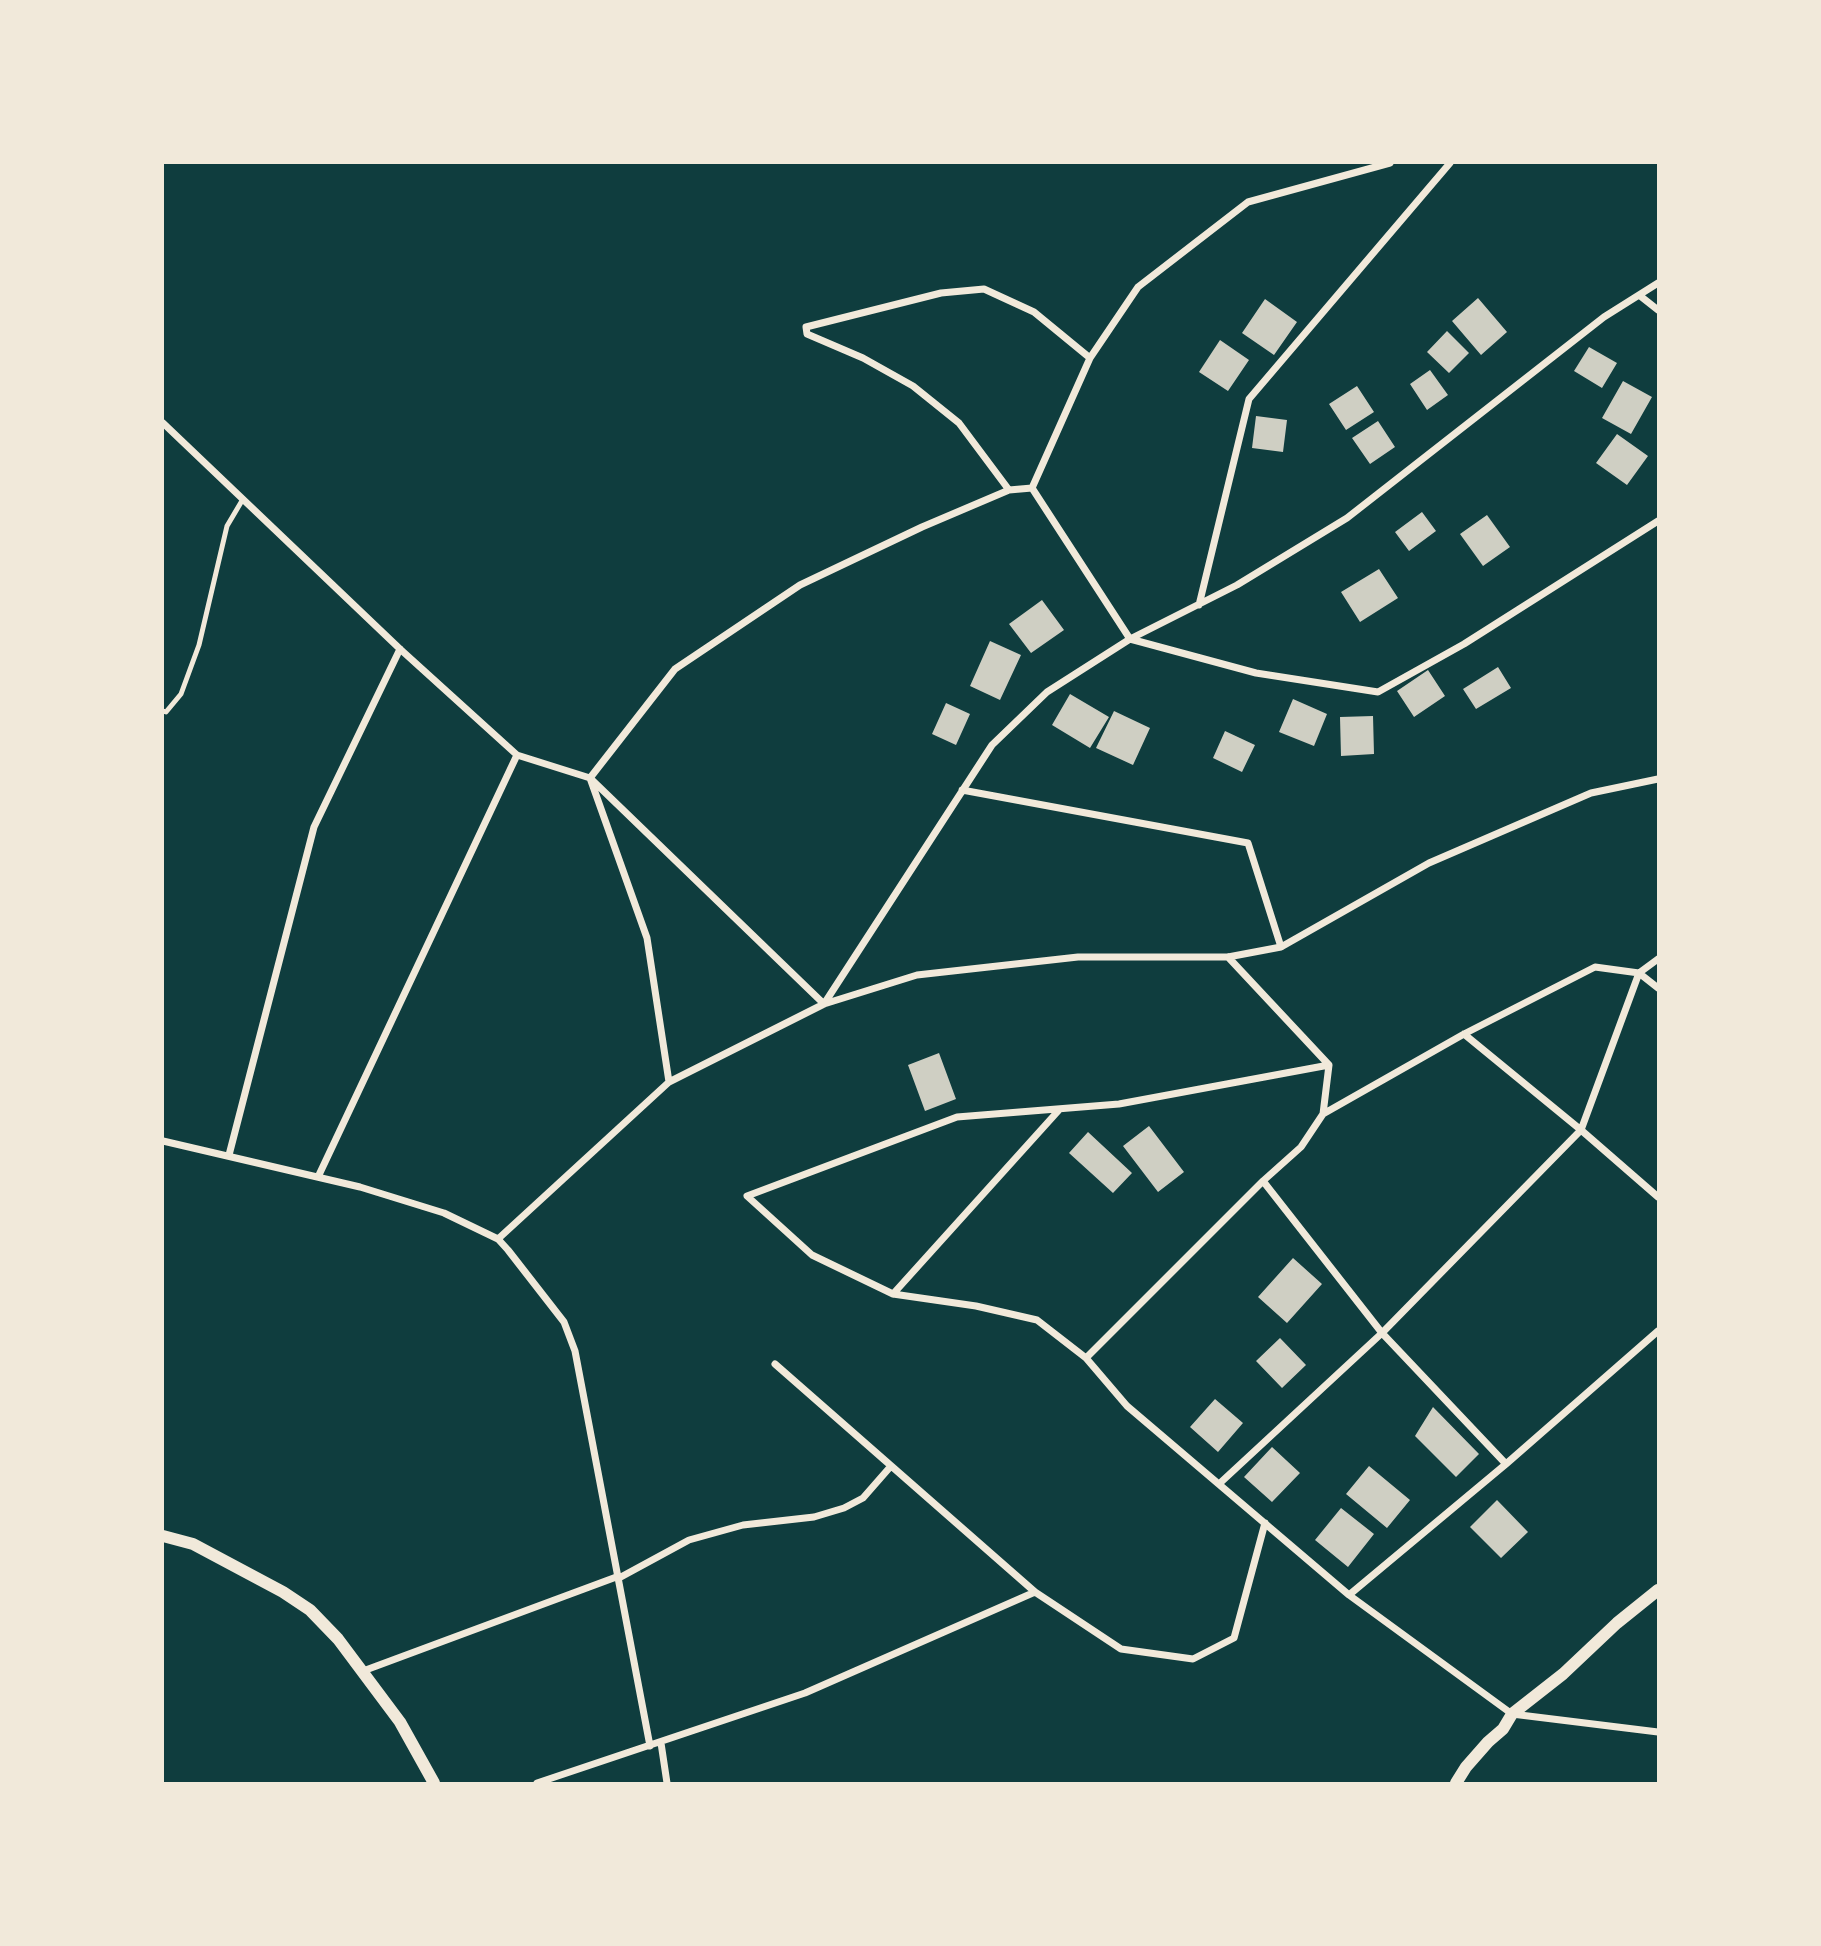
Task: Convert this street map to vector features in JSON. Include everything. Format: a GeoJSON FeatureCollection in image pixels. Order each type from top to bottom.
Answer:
{"type":"FeatureCollection","features":[{"type":"Feature","properties":{"kind":"street"},"geometry":{"type":"LineString","coordinates":[[1032,488],[1090,358],[1138,286],[1248,202],[1390,163]]}},
{"type":"Feature","properties":{"kind":"street"},"geometry":{"type":"LineString","coordinates":[[1199,605],[1249,399],[1450,163]]}},
{"type":"Feature","properties":{"kind":"street"},"geometry":{"type":"LineString","coordinates":[[824,1004],[992,745],[1046,692],[1130,639],[1237,585],[1347,518],[1604,317],[1658,283]]}},
{"type":"Feature","properties":{"kind":"street"},"geometry":{"type":"LineString","coordinates":[[1010,490],[959,423],[914,386],[863,358],[807,334],[806,327],[941,293],[984,289],[1034,312],[1090,358]]}},
{"type":"Feature","properties":{"kind":"street"},"geometry":{"type":"LineString","coordinates":[[1639,295],[1658,310]]}},
{"type":"Feature","properties":{"kind":"street"},"geometry":{"type":"LineString","coordinates":[[163,423],[400,649],[517,755],[590,778],[824,1004]]}},
{"type":"Feature","properties":{"kind":"street"},"geometry":{"type":"LineString","coordinates":[[590,778],[675,669],[800,585],[922,527],[1010,490],[1032,488]]}},
{"type":"Feature","properties":{"kind":"street"},"geometry":{"type":"LineString","coordinates":[[1032,488],[1130,639],[1256,673],[1378,692],[1464,644],[1658,521]]}},
{"type":"Feature","properties":{"kind":"street"},"geometry":{"type":"LineString","coordinates":[[229,1155],[314,827],[400,649]]}},
{"type":"Feature","properties":{"kind":"street"},"geometry":{"type":"LineString","coordinates":[[318,1177],[517,755]]}},
{"type":"Feature","properties":{"kind":"street"},"geometry":{"type":"LineString","coordinates":[[590,778],[647,938],[670,1082]]}},
{"type":"Feature","properties":{"kind":"street"},"geometry":{"type":"LineString","coordinates":[[498,1239],[670,1082],[824,1004],[917,975],[1077,957],[1228,957],[1281,947],[1429,863],[1591,793],[1658,779]]}},
{"type":"Feature","properties":{"kind":"street"},"geometry":{"type":"LineString","coordinates":[[962,790],[1248,843],[1281,947]]}},
{"type":"Feature","properties":{"kind":"street"},"geometry":{"type":"LineString","coordinates":[[1228,957],[1329,1065]]}},
{"type":"Feature","properties":{"kind":"street"},"geometry":{"type":"LineString","coordinates":[[1219,1484],[1382,1333],[1581,1129],[1639,973],[1658,959]]}},
{"type":"Feature","properties":{"kind":"street"},"geometry":{"type":"LineString","coordinates":[[1323,1114],[1464,1034],[1595,967],[1639,973],[1658,988]]}},
{"type":"Feature","properties":{"kind":"street"},"geometry":{"type":"LineString","coordinates":[[1464,1034],[1581,1129],[1658,1197]]}},
{"type":"Feature","properties":{"kind":"street"},"geometry":{"type":"LineString","coordinates":[[1329,1065],[1119,1104],[957,1117],[747,1196],[812,1255],[892,1294],[976,1306],[1037,1320],[1086,1358],[1127,1406],[1349,1595],[1513,1714],[1658,1732]]}},
{"type":"Feature","properties":{"kind":"street"},"geometry":{"type":"LineString","coordinates":[[1086,1358],[1263,1181],[1301,1147],[1323,1114],[1329,1065]]}},
{"type":"Feature","properties":{"kind":"street"},"geometry":{"type":"LineString","coordinates":[[892,1294],[1059,1109]]}},
{"type":"Feature","properties":{"kind":"street"},"geometry":{"type":"LineString","coordinates":[[163,1141],[360,1187],[444,1213],[498,1239],[564,1322],[571,1341],[650,1746]]}},
{"type":"Feature","properties":{"kind":"street"},"geometry":{"type":"LineString","coordinates":[[1263,1181],[1382,1333],[1506,1464]]}},
{"type":"Feature","properties":{"kind":"street"},"geometry":{"type":"LineString","coordinates":[[1349,1595],[1506,1464],[1658,1331]]}},
{"type":"Feature","properties":{"kind":"street"},"geometry":{"type":"LineString","coordinates":[[775,1364],[1035,1592],[1121,1649],[1194,1659],[1234,1638],[1265,1523]]}},
{"type":"Feature","properties":{"kind":"street"},"geometry":{"type":"LineString","coordinates":[[363,1671],[619,1577],[689,1540],[743,1525],[814,1517],[844,1508],[863,1498],[891,1466]]}},
{"type":"Feature","properties":{"kind":"street"},"geometry":{"type":"LineString","coordinates":[[163,1536],[193,1544],[301,1604],[338,1639],[363,1671],[400,1722],[434,1783]]}},
{"type":"Feature","properties":{"kind":"street"},"geometry":{"type":"LineString","coordinates":[[1456,1783],[1466,1767],[1503,1729],[1513,1714],[1658,1590]]}},
{"type":"Feature","properties":{"kind":"street"},"geometry":{"type":"LineString","coordinates":[[537,1783],[805,1693],[1035,1592]]}},
{"type":"Feature","properties":{"kind":"street"},"geometry":{"type":"LineString","coordinates":[[661,1743],[667,1783]]}},
{"type":"Feature","properties":{"kind":"lane"},"geometry":{"type":"LineString","coordinates":[[163,711],[166,712],[181,694],[199,645],[227,526],[243,499]]}},
{"type":"Feature","properties":{"kind":"building"},"geometry":{"type":"Polygon","coordinates":[[[1478,298],[1507,332],[1481,355],[1452,321],[1478,298]]]}},
{"type":"Feature","properties":{"kind":"building"},"geometry":{"type":"Polygon","coordinates":[[[1265,299],[1297,322],[1274,355],[1242,333],[1265,299]]]}},
{"type":"Feature","properties":{"kind":"building"},"geometry":{"type":"Polygon","coordinates":[[[1447,331],[1469,353],[1449,373],[1427,352],[1447,331]]]}},
{"type":"Feature","properties":{"kind":"building"},"geometry":{"type":"Polygon","coordinates":[[[1220,340],[1249,360],[1228,391],[1199,372],[1220,340]]]}},
{"type":"Feature","properties":{"kind":"building"},"geometry":{"type":"Polygon","coordinates":[[[1589,347],[1617,363],[1602,388],[1574,371],[1589,347]]]}},
{"type":"Feature","properties":{"kind":"building"},"geometry":{"type":"Polygon","coordinates":[[[1430,370],[1448,395],[1427,410],[1410,384],[1430,370]]]}},
{"type":"Feature","properties":{"kind":"building"},"geometry":{"type":"Polygon","coordinates":[[[1623,381],[1652,397],[1631,434],[1602,418],[1623,381]]]}},
{"type":"Feature","properties":{"kind":"building"},"geometry":{"type":"Polygon","coordinates":[[[1357,386],[1374,412],[1346,430],[1329,404],[1357,386]]]}},
{"type":"Feature","properties":{"kind":"building"},"geometry":{"type":"Polygon","coordinates":[[[1256,416],[1287,420],[1283,452],[1252,448],[1256,416]]]}},
{"type":"Feature","properties":{"kind":"building"},"geometry":{"type":"Polygon","coordinates":[[[1378,421],[1395,447],[1370,464],[1352,438],[1378,421]]]}},
{"type":"Feature","properties":{"kind":"building"},"geometry":{"type":"Polygon","coordinates":[[[1617,434],[1648,456],[1627,485],[1596,463],[1617,434]]]}},
{"type":"Feature","properties":{"kind":"building"},"geometry":{"type":"Polygon","coordinates":[[[1422,512],[1436,531],[1409,551],[1395,532],[1422,512]]]}},
{"type":"Feature","properties":{"kind":"building"},"geometry":{"type":"Polygon","coordinates":[[[1487,515],[1510,547],[1483,566],[1460,534],[1487,515]]]}},
{"type":"Feature","properties":{"kind":"building"},"geometry":{"type":"Polygon","coordinates":[[[1379,569],[1398,598],[1360,622],[1341,592],[1379,569]]]}},
{"type":"Feature","properties":{"kind":"building"},"geometry":{"type":"Polygon","coordinates":[[[1042,600],[1064,630],[1031,653],[1009,624],[1042,600]]]}},
{"type":"Feature","properties":{"kind":"building"},"geometry":{"type":"Polygon","coordinates":[[[990,641],[1021,655],[1000,700],[970,686],[990,641]]]}},
{"type":"Feature","properties":{"kind":"building"},"geometry":{"type":"Polygon","coordinates":[[[1498,667],[1511,688],[1476,709],[1463,689],[1498,667]]]}},
{"type":"Feature","properties":{"kind":"building"},"geometry":{"type":"Polygon","coordinates":[[[1428,670],[1445,696],[1414,717],[1397,691],[1428,670]]]}},
{"type":"Feature","properties":{"kind":"building"},"geometry":{"type":"Polygon","coordinates":[[[1070,694],[1109,717],[1090,748],[1052,725],[1070,694]]]}},
{"type":"Feature","properties":{"kind":"building"},"geometry":{"type":"Polygon","coordinates":[[[1293,699],[1327,714],[1314,746],[1279,732],[1293,699]]]}},
{"type":"Feature","properties":{"kind":"building"},"geometry":{"type":"Polygon","coordinates":[[[946,703],[970,714],[956,745],[932,734],[946,703]]]}},
{"type":"Feature","properties":{"kind":"building"},"geometry":{"type":"Polygon","coordinates":[[[1114,711],[1150,728],[1133,765],[1096,748],[1114,711]]]}},
{"type":"Feature","properties":{"kind":"building"},"geometry":{"type":"Polygon","coordinates":[[[1373,716],[1374,754],[1341,756],[1340,717],[1373,716]]]}},
{"type":"Feature","properties":{"kind":"building"},"geometry":{"type":"Polygon","coordinates":[[[1225,731],[1255,745],[1242,772],[1213,758],[1225,731]]]}},
{"type":"Feature","properties":{"kind":"building"},"geometry":{"type":"Polygon","coordinates":[[[939,1053],[956,1099],[925,1111],[908,1065],[939,1053]]]}},
{"type":"Feature","properties":{"kind":"building"},"geometry":{"type":"Polygon","coordinates":[[[1149,1126],[1184,1172],[1158,1192],[1123,1146],[1149,1126]]]}},
{"type":"Feature","properties":{"kind":"building"},"geometry":{"type":"Polygon","coordinates":[[[1088,1132],[1132,1173],[1113,1193],[1069,1153],[1088,1132]]]}},
{"type":"Feature","properties":{"kind":"building"},"geometry":{"type":"Polygon","coordinates":[[[1293,1258],[1322,1284],[1287,1323],[1258,1297],[1293,1258]]]}},
{"type":"Feature","properties":{"kind":"building"},"geometry":{"type":"Polygon","coordinates":[[[1280,1338],[1306,1365],[1282,1388],[1256,1361],[1280,1338]]]}},
{"type":"Feature","properties":{"kind":"building"},"geometry":{"type":"Polygon","coordinates":[[[1215,1399],[1243,1423],[1218,1452],[1190,1427],[1215,1399]]]}},
{"type":"Feature","properties":{"kind":"building"},"geometry":{"type":"Polygon","coordinates":[[[1433,1407],[1479,1454],[1456,1477],[1415,1436],[1433,1407]]]}},
{"type":"Feature","properties":{"kind":"building"},"geometry":{"type":"Polygon","coordinates":[[[1272,1447],[1300,1473],[1272,1502],[1244,1477],[1272,1447]]]}},
{"type":"Feature","properties":{"kind":"building"},"geometry":{"type":"Polygon","coordinates":[[[1369,1466],[1410,1500],[1387,1528],[1346,1494],[1369,1466]]]}},
{"type":"Feature","properties":{"kind":"building"},"geometry":{"type":"Polygon","coordinates":[[[1497,1500],[1528,1532],[1501,1558],[1470,1527],[1497,1500]]]}},
{"type":"Feature","properties":{"kind":"building"},"geometry":{"type":"Polygon","coordinates":[[[1341,1508],[1374,1534],[1348,1567],[1315,1540],[1341,1508]]]}}]}
